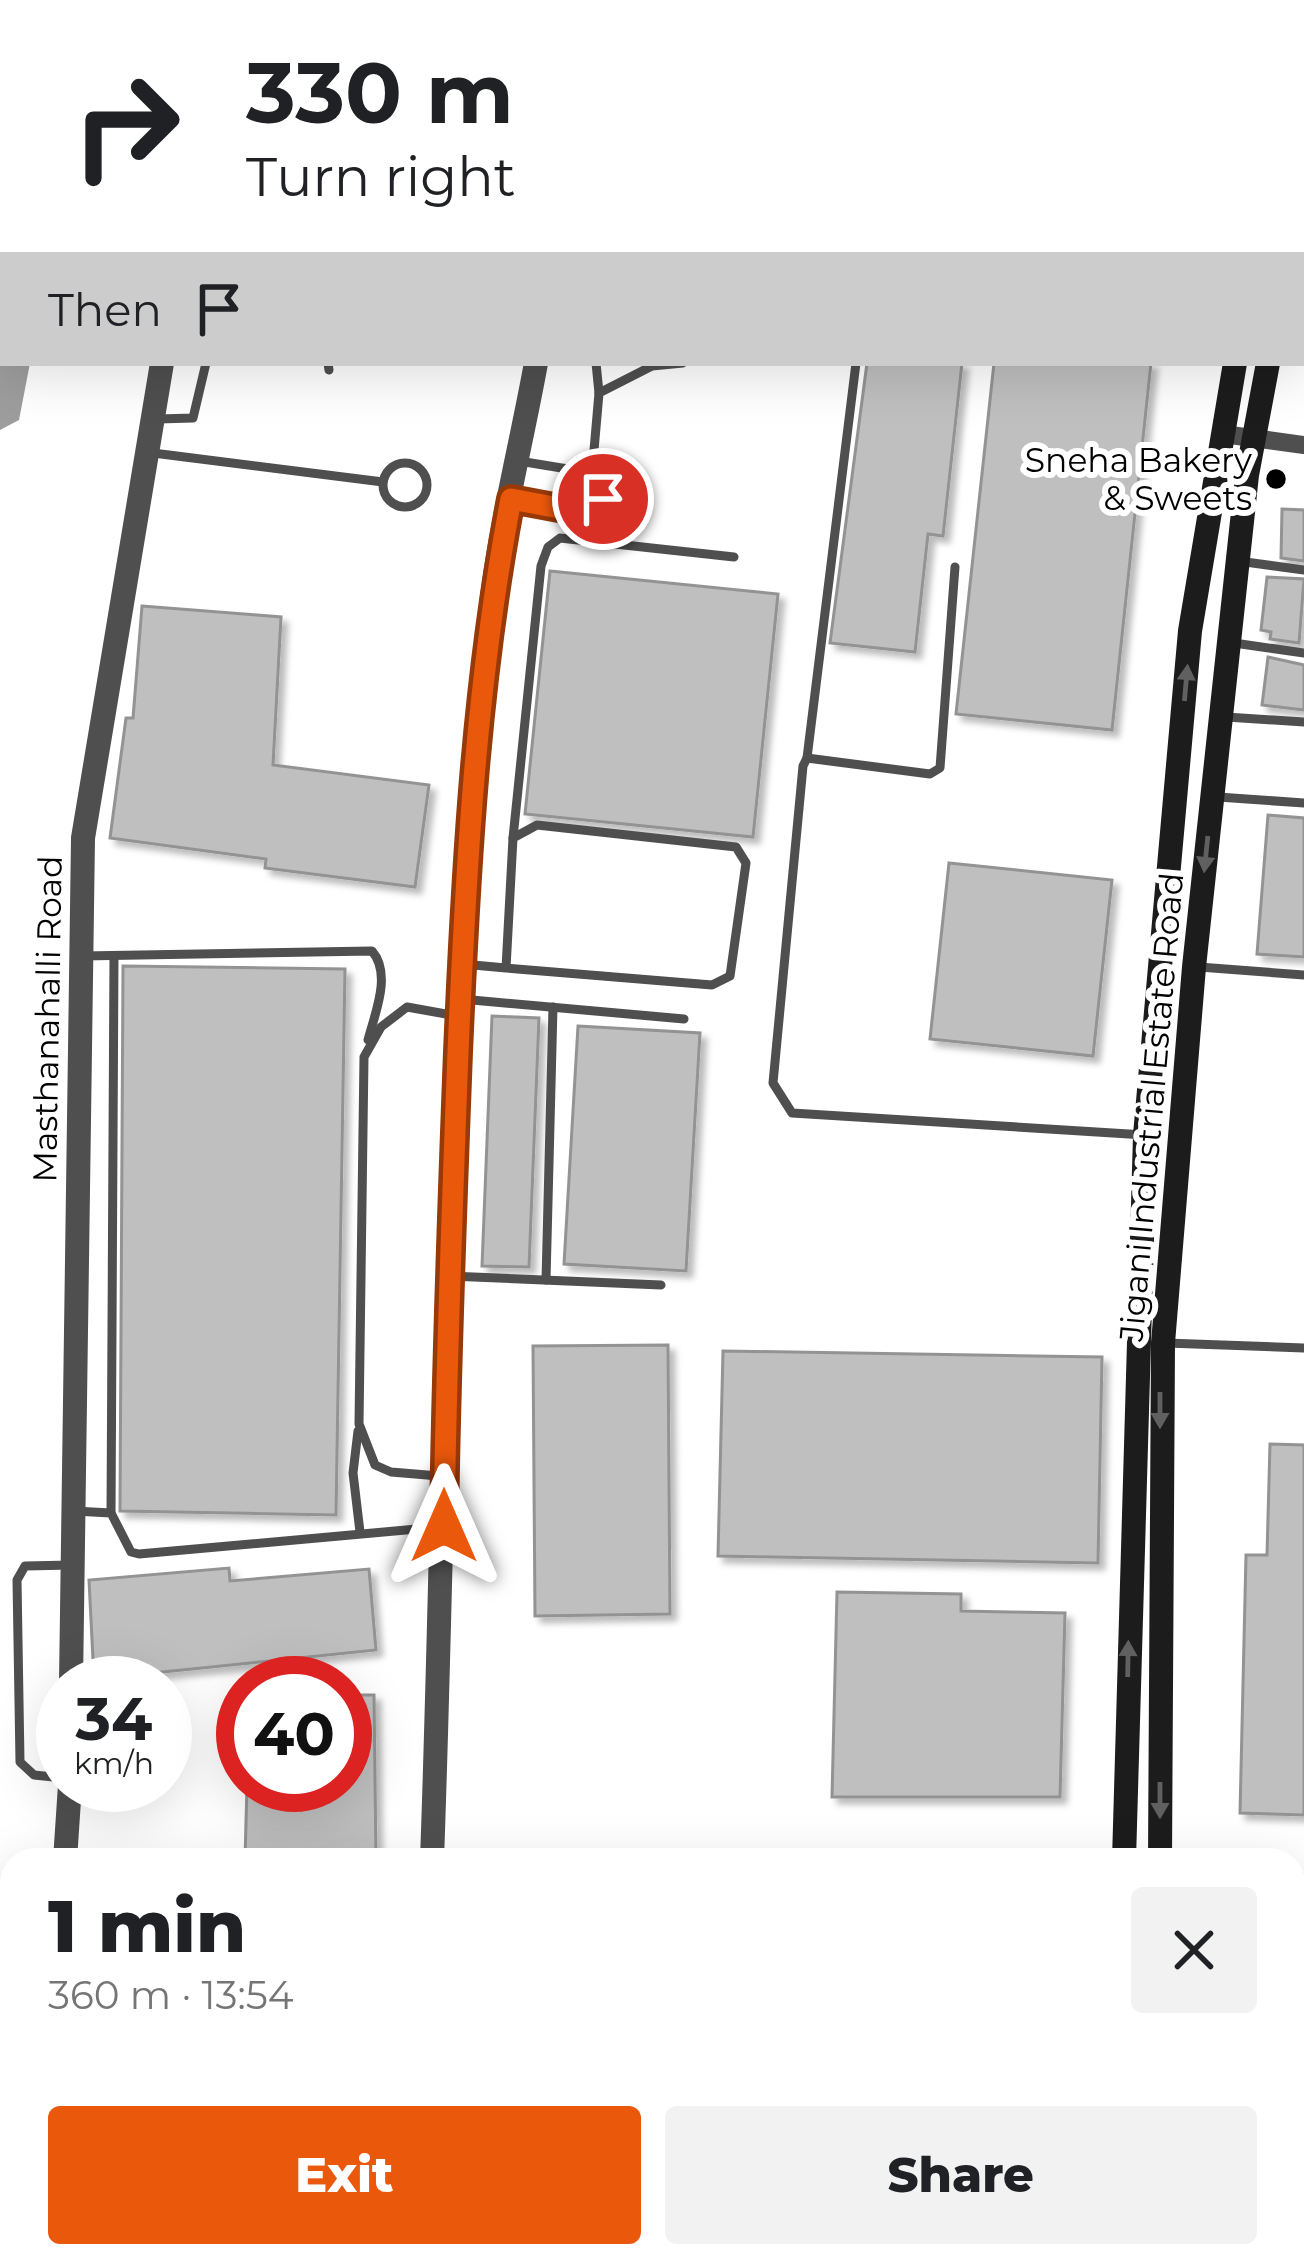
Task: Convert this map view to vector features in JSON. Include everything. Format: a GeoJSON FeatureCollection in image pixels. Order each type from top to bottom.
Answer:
{"type":"FeatureCollection","features":[{"type":"Feature","properties":{"kind":"main road","name":"Jigani Industrial Estate Road"},"geometry":{"type":"LineString","coordinates":[[1124,1848],[1144,1135],[1190,631],[1234,366]]}},
{"type":"Feature","properties":{"kind":"main road","name":"Jigani Industrial Estate Road"},"geometry":{"type":"LineString","coordinates":[[1160,1848],[1163,1343],[1212,797],[1238,561],[1267,366]]}},
{"type":"Feature","properties":{"kind":"street","name":"Masthanahalli Road"},"geometry":{"type":"LineString","coordinates":[[71,1656],[83,838],[162,366]]}},
{"type":"Feature","properties":{"kind":"street"},"geometry":{"type":"LineString","coordinates":[[433,1848],[462,964],[490,609],[535,366]]}},
{"type":"Feature","properties":{"kind":"street"},"geometry":{"type":"LineString","coordinates":[[1223,434],[1304,446]]}},
{"type":"Feature","properties":{"kind":"street"},"geometry":{"type":"LineString","coordinates":[[66,1848],[68,1812]]}},
{"type":"Feature","properties":{"kind":"lane"},"geometry":{"type":"LineString","coordinates":[[153,418],[193,418],[205,366]]}},
{"type":"Feature","properties":{"kind":"lane"},"geometry":{"type":"LineString","coordinates":[[511,499],[575,511],[603,499],[592,472],[599,393],[596,366]]}},
{"type":"Feature","properties":{"kind":"lane"},"geometry":{"type":"LineString","coordinates":[[599,393],[652,366]]}},
{"type":"Feature","properties":{"kind":"lane"},"geometry":{"type":"LineString","coordinates":[[856,366],[772,1083],[792,1113],[1144,1135]]}},
{"type":"Feature","properties":{"kind":"lane"},"geometry":{"type":"LineString","coordinates":[[147,452],[383,482]]}},
{"type":"Feature","properties":{"kind":"lane"},"geometry":{"type":"LineString","coordinates":[[518,461],[592,472]]}},
{"type":"Feature","properties":{"kind":"lane"},"geometry":{"type":"LineString","coordinates":[[409,463],[425,475],[427,490],[419,502],[398,506],[386,496],[383,482],[389,470],[409,463]]}},
{"type":"Feature","properties":{"kind":"lane"},"geometry":{"type":"LineString","coordinates":[[506,968],[513,838],[541,566],[548,547],[560,538],[734,557]]}},
{"type":"Feature","properties":{"kind":"lane"},"geometry":{"type":"LineString","coordinates":[[1238,561],[1304,570]]}},
{"type":"Feature","properties":{"kind":"lane"},"geometry":{"type":"LineString","coordinates":[[808,758],[930,774],[940,768],[955,567]]}},
{"type":"Feature","properties":{"kind":"lane"},"geometry":{"type":"LineString","coordinates":[[1229,642],[1304,653]]}},
{"type":"Feature","properties":{"kind":"lane"},"geometry":{"type":"LineString","coordinates":[[1221,717],[1304,722]]}},
{"type":"Feature","properties":{"kind":"lane"},"geometry":{"type":"LineString","coordinates":[[1212,797],[1304,803]]}},
{"type":"Feature","properties":{"kind":"lane"},"geometry":{"type":"LineString","coordinates":[[462,964],[712,985],[730,976],[746,863],[736,848],[537,825],[513,838]]}},
{"type":"Feature","properties":{"kind":"lane"},"geometry":{"type":"LineString","coordinates":[[81,956],[372,951],[382,964],[364,1057],[359,1424],[353,1473],[361,1532]]}},
{"type":"Feature","properties":{"kind":"lane"},"geometry":{"type":"LineString","coordinates":[[114,956],[111,1513],[131,1552],[444,1526]]}},
{"type":"Feature","properties":{"kind":"lane"},"geometry":{"type":"LineString","coordinates":[[1194,967],[1304,975]]}},
{"type":"Feature","properties":{"kind":"lane"},"geometry":{"type":"LineString","coordinates":[[364,1057],[381,1027],[407,1007],[553,1007],[684,1019]]}},
{"type":"Feature","properties":{"kind":"lane"},"geometry":{"type":"LineString","coordinates":[[546,1280],[553,1007]]}},
{"type":"Feature","properties":{"kind":"lane"},"geometry":{"type":"LineString","coordinates":[[80,1018],[114,1020]]}},
{"type":"Feature","properties":{"kind":"lane"},"geometry":{"type":"LineString","coordinates":[[449,1276],[661,1285]]}},
{"type":"Feature","properties":{"kind":"lane"},"geometry":{"type":"LineString","coordinates":[[1163,1343],[1304,1348]]}},
{"type":"Feature","properties":{"kind":"lane"},"geometry":{"type":"LineString","coordinates":[[359,1424],[375,1465],[391,1472],[444,1476]]}},
{"type":"Feature","properties":{"kind":"lane"},"geometry":{"type":"LineString","coordinates":[[73,1511],[95,1508],[111,1513]]}},
{"type":"Feature","properties":{"kind":"lane"},"geometry":{"type":"LineString","coordinates":[[36,1774],[20,1762],[17,1580],[25,1566],[72,1565]]}},
{"type":"Feature","properties":{"kind":"shaded area"},"geometry":{"type":"Polygon","coordinates":[[[0,366],[29,366],[19,420],[0,430],[0,366]]]}},
{"type":"Feature","properties":{"kind":"building"},"geometry":{"type":"Polygon","coordinates":[[[867,366],[962,366],[943,536],[928,534],[915,652],[830,643],[867,366]]]}},
{"type":"Feature","properties":{"kind":"building"},"geometry":{"type":"Polygon","coordinates":[[[994,366],[1151,366],[1112,730],[956,714],[994,366]]]}},
{"type":"Feature","properties":{"kind":"building"},"geometry":{"type":"Polygon","coordinates":[[[1282,509],[1304,510],[1304,561],[1281,558],[1282,509]]]}},
{"type":"Feature","properties":{"kind":"building"},"geometry":{"type":"Polygon","coordinates":[[[550,571],[778,594],[753,837],[525,814],[550,571]]]}},
{"type":"Feature","properties":{"kind":"building"},"geometry":{"type":"Polygon","coordinates":[[[1267,577],[1304,579],[1299,643],[1270,639],[1271,632],[1261,630],[1267,577]]]}},
{"type":"Feature","properties":{"kind":"building"},"geometry":{"type":"Polygon","coordinates":[[[142,606],[281,617],[273,765],[429,785],[415,887],[265,868],[266,859],[110,838],[126,718],[133,718],[142,606]]]}},
{"type":"Feature","properties":{"kind":"building"},"geometry":{"type":"Polygon","coordinates":[[[1268,657],[1304,665],[1304,710],[1262,705],[1268,657]]]}},
{"type":"Feature","properties":{"kind":"building"},"geometry":{"type":"Polygon","coordinates":[[[1268,815],[1304,818],[1304,957],[1257,954],[1268,815]]]}},
{"type":"Feature","properties":{"kind":"building"},"geometry":{"type":"Polygon","coordinates":[[[949,863],[1112,880],[1093,1056],[930,1039],[949,863]]]}},
{"type":"Feature","properties":{"kind":"building"},"geometry":{"type":"Polygon","coordinates":[[[123,966],[345,969],[336,1515],[120,1511],[123,966]]]}},
{"type":"Feature","properties":{"kind":"building"},"geometry":{"type":"Polygon","coordinates":[[[492,1016],[539,1018],[529,1267],[482,1266],[492,1016]]]}},
{"type":"Feature","properties":{"kind":"building"},"geometry":{"type":"Polygon","coordinates":[[[578,1026],[700,1033],[686,1271],[564,1264],[578,1026]]]}},
{"type":"Feature","properties":{"kind":"building"},"geometry":{"type":"Polygon","coordinates":[[[668,1345],[670,1614],[535,1616],[533,1346],[668,1345]]]}},
{"type":"Feature","properties":{"kind":"building"},"geometry":{"type":"Polygon","coordinates":[[[723,1351],[1102,1357],[1098,1563],[718,1556],[723,1351]]]}},
{"type":"Feature","properties":{"kind":"building"},"geometry":{"type":"Polygon","coordinates":[[[1270,1444],[1304,1445],[1304,1815],[1240,1813],[1246,1555],[1267,1555],[1270,1444]]]}},
{"type":"Feature","properties":{"kind":"building"},"geometry":{"type":"Polygon","coordinates":[[[229,1568],[230,1581],[369,1569],[376,1650],[318,1656],[216,1656],[216,1666],[192,1669],[192,1656],[93,1656],[89,1580],[229,1568]]]}},
{"type":"Feature","properties":{"kind":"building"},"geometry":{"type":"Polygon","coordinates":[[[837,1592],[961,1594],[961,1611],[1065,1613],[1060,1797],[832,1797],[837,1592]]]}},
{"type":"Feature","properties":{"kind":"building"},"geometry":{"type":"Polygon","coordinates":[[[374,1695],[376,1848],[245,1848],[246,1812],[372,1812],[374,1695]]]}},
{"type":"Feature","properties":{"kind":"place","name":"Sneha Bakery & Sweets"},"geometry":{"type":"Point","coordinates":[1276,479]}},
{"type":"Feature","properties":{"kind":"route"},"geometry":{"type":"LineString","coordinates":[[444,1526],[444,1386],[466,883],[490,609],[511,499],[575,511],[603,499]]}}]}
